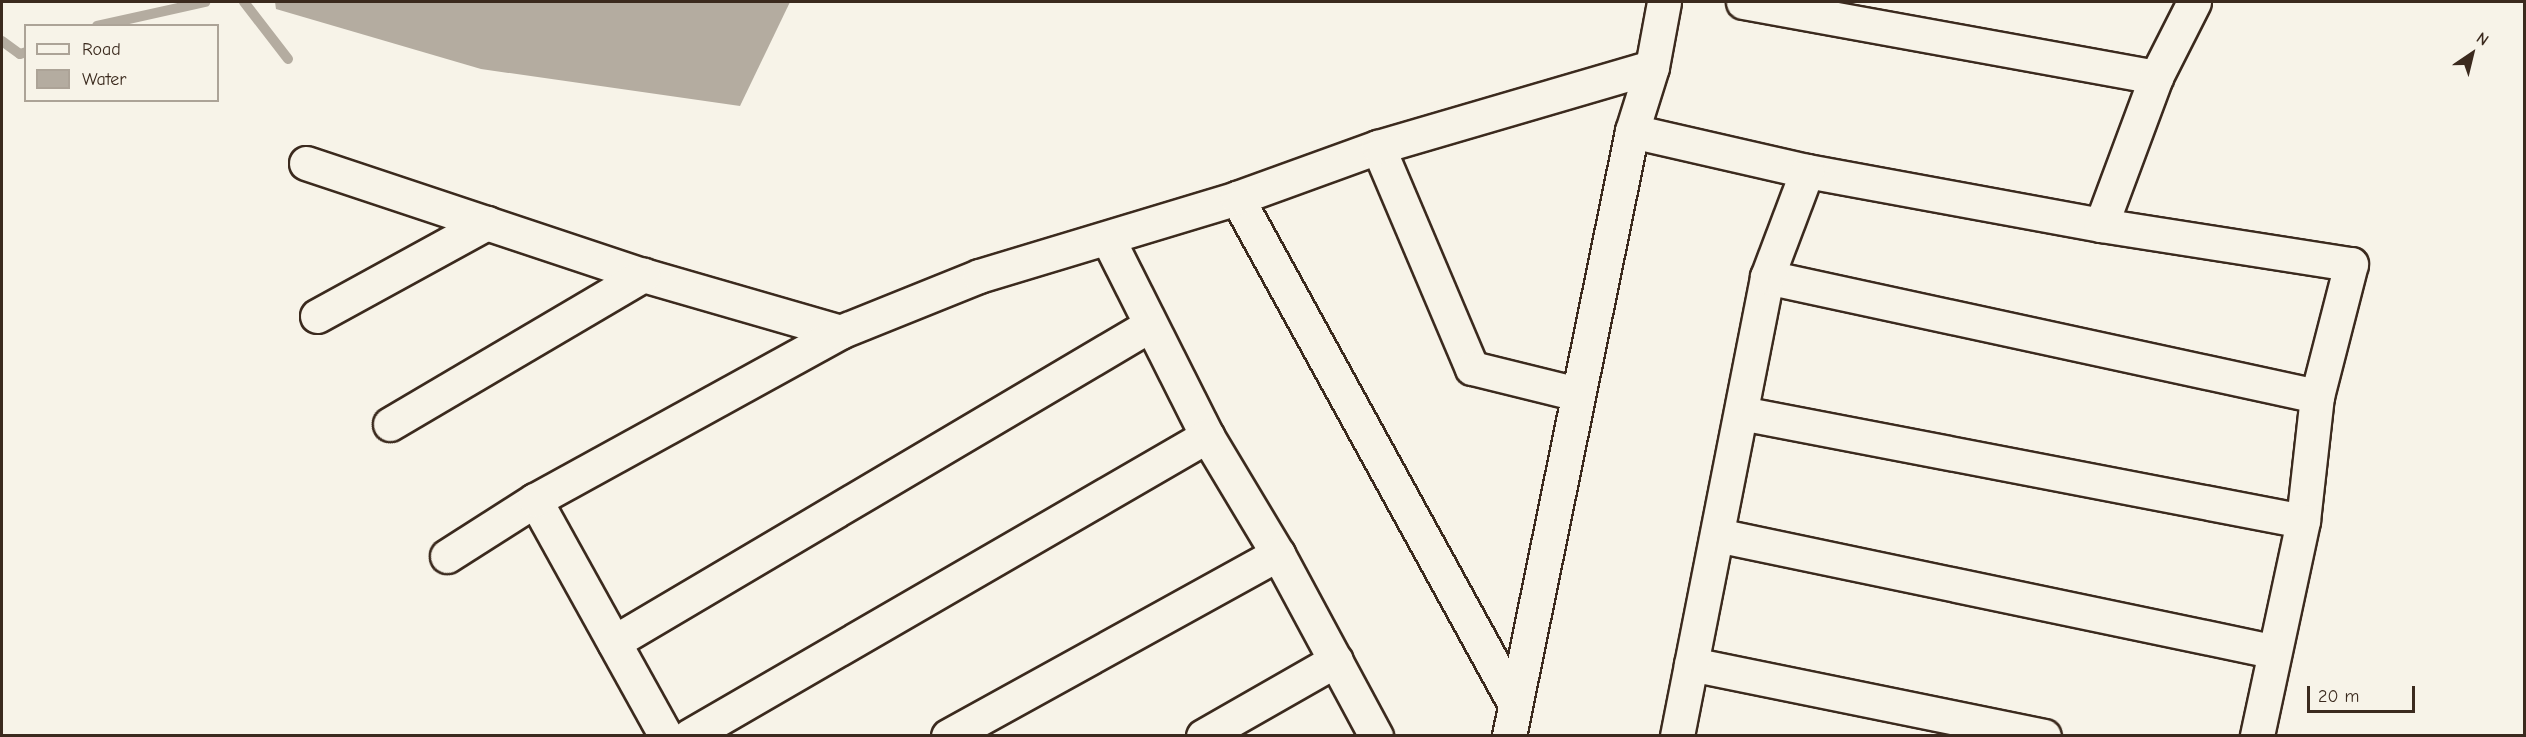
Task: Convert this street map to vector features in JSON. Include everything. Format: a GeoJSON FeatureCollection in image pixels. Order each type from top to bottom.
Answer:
{"type":"FeatureCollection","features":[{"type":"Feature","properties":{"kind":"street"},"geometry":{"type":"LineString","coordinates":[[1512,720],[1632,131],[1652,67],[1664,2]]}},
{"type":"Feature","properties":{"kind":"street"},"geometry":{"type":"LineString","coordinates":[[1743,2],[2156,77]]}},
{"type":"Feature","properties":{"kind":"street"},"geometry":{"type":"LineString","coordinates":[[2101,225],[2156,77],[2194,2]]}},
{"type":"Feature","properties":{"kind":"street"},"geometry":{"type":"LineString","coordinates":[[447,556],[535,500],[840,332],[980,276],[1237,198],[1378,147],[1652,67]]}},
{"type":"Feature","properties":{"kind":"street"},"geometry":{"type":"LineString","coordinates":[[1632,131],[1807,171],[2101,225],[2351,264],[2317,396],[2303,521],[2272,651],[2257,735]]}},
{"type":"Feature","properties":{"kind":"street"},"geometry":{"type":"LineString","coordinates":[[1378,147],[1472,368],[1578,394]]}},
{"type":"Feature","properties":{"kind":"street"},"geometry":{"type":"LineString","coordinates":[[306,163],[643,275],[840,332]]}},
{"type":"Feature","properties":{"kind":"street"},"geometry":{"type":"LineString","coordinates":[[1677,735],[1767,277],[1807,171]]}},
{"type":"Feature","properties":{"kind":"street"},"geometry":{"type":"LineString","coordinates":[[1237,198],[1512,720]]}},
{"type":"Feature","properties":{"kind":"street"},"geometry":{"type":"LineString","coordinates":[[317,316],[487,223]]}},
{"type":"Feature","properties":{"kind":"street"},"geometry":{"type":"LineString","coordinates":[[1108,239],[1207,436],[1278,554],[1376,735]]}},
{"type":"Feature","properties":{"kind":"street"},"geometry":{"type":"LineString","coordinates":[[390,424],[643,275]]}},
{"type":"Feature","properties":{"kind":"street"},"geometry":{"type":"LineString","coordinates":[[1767,277],[2317,396]]}},
{"type":"Feature","properties":{"kind":"street"},"geometry":{"type":"LineString","coordinates":[[614,642],[1150,326]]}},
{"type":"Feature","properties":{"kind":"street"},"geometry":{"type":"LineString","coordinates":[[1741,413],[2303,521]]}},
{"type":"Feature","properties":{"kind":"street"},"geometry":{"type":"LineString","coordinates":[[689,735],[1207,436]]}},
{"type":"Feature","properties":{"kind":"street"},"geometry":{"type":"LineString","coordinates":[[535,500],[666,735]]}},
{"type":"Feature","properties":{"kind":"street"},"geometry":{"type":"LineString","coordinates":[[1717,535],[2272,651]]}},
{"type":"Feature","properties":{"kind":"street"},"geometry":{"type":"LineString","coordinates":[[948,735],[1278,554]]}},
{"type":"Feature","properties":{"kind":"street"},"geometry":{"type":"LineString","coordinates":[[1203,735],[1336,660]]}},
{"type":"Feature","properties":{"kind":"street"},"geometry":{"type":"LineString","coordinates":[[1691,664],[2044,735]]}},
{"type":"Feature","properties":{"kind":"water"},"geometry":{"type":"Polygon","coordinates":[[[275,2],[790,2],[740,106],[481,69],[276,9],[275,2]]]}},
{"type":"Feature","properties":{"kind":"waterway"},"geometry":{"type":"LineString","coordinates":[[106,24],[205,2]]}},
{"type":"Feature","properties":{"kind":"waterway"},"geometry":{"type":"LineString","coordinates":[[244,2],[288,59]]}},
{"type":"Feature","properties":{"kind":"waterway"},"geometry":{"type":"LineString","coordinates":[[2,41],[20,54],[24,53]]}}]}
